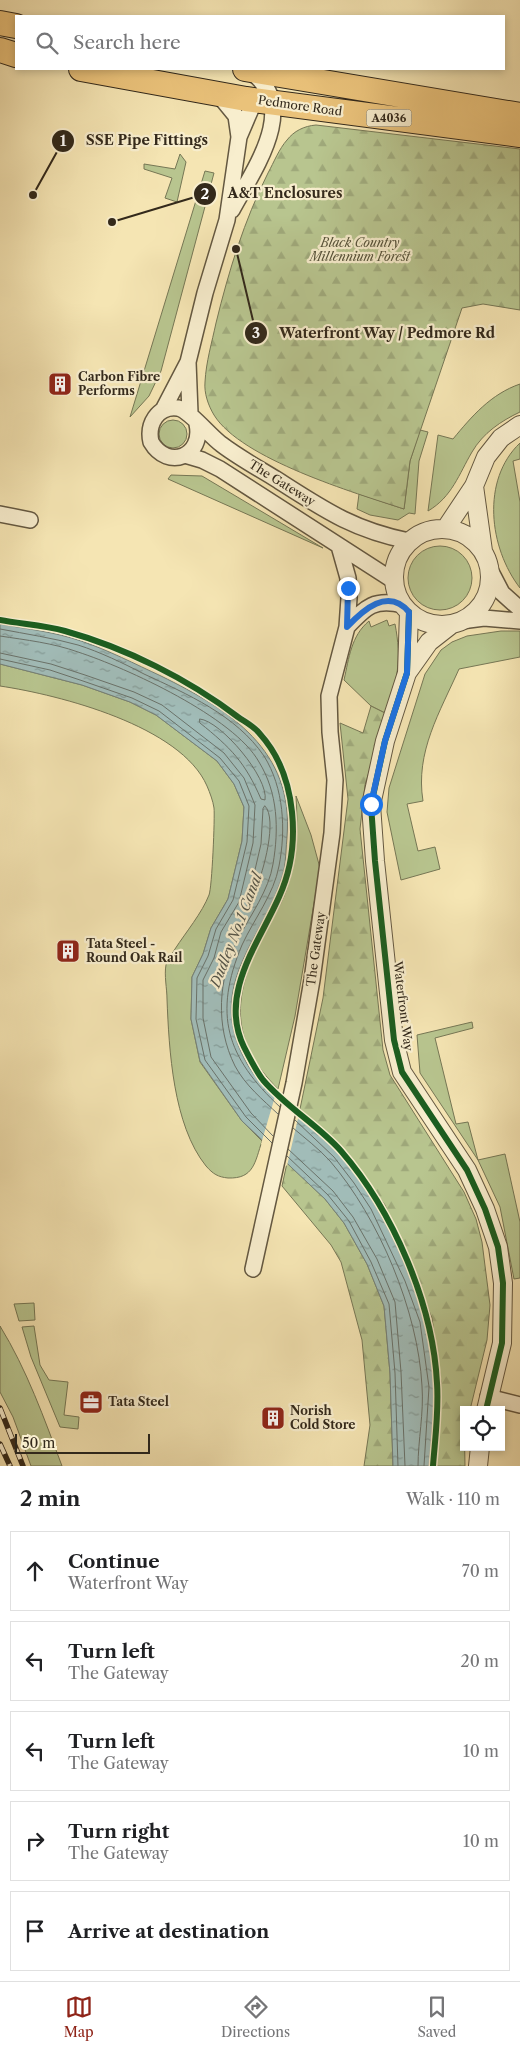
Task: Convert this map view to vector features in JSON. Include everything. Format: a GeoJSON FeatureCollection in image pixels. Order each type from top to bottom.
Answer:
{"type":"FeatureCollection","features":[{"type":"Feature","properties":{"kind":"highway"},"geometry":{"type":"LineString","coordinates":[[0,23],[15,26]]}},
{"type":"Feature","properties":{"kind":"highway"},"geometry":{"type":"LineString","coordinates":[[0,50],[15,55]]}},
{"type":"Feature","properties":{"kind":"highway","name":"Pedmore Road"},"geometry":{"type":"LineString","coordinates":[[86,70],[218,94],[265,97],[301,107],[520,136]]}},
{"type":"Feature","properties":{"kind":"highway","name":"A4036"},"geometry":{"type":"LineString","coordinates":[[251,70],[520,115]]}},
{"type":"Feature","properties":{"kind":"street"},"geometry":{"type":"LineString","coordinates":[[246,70],[257,77],[265,97],[288,76]]}},
{"type":"Feature","properties":{"kind":"street","name":"The Gateway"},"geometry":{"type":"LineString","coordinates":[[188,362],[193,419],[198,439],[191,451],[185,455],[178,457],[164,455],[151,442],[150,425],[154,417],[163,410],[188,362],[205,293],[227,220],[240,137],[236,116],[218,94]]}},
{"type":"Feature","properties":{"kind":"street","name":"The Gateway"},"geometry":{"type":"LineString","coordinates":[[240,137],[265,97]]}},
{"type":"Feature","properties":{"kind":"street","name":"The Gateway"},"geometry":{"type":"LineString","coordinates":[[265,97],[273,114],[270,135]]}},
{"type":"Feature","properties":{"kind":"street","name":"The Gateway"},"geometry":{"type":"LineString","coordinates":[[227,220],[270,135],[281,118],[290,111],[301,107]]}},
{"type":"Feature","properties":{"kind":"street"},"geometry":{"type":"LineString","coordinates":[[163,410],[179,408],[193,419]]}},
{"type":"Feature","properties":{"kind":"street","name":"The Gateway"},"geometry":{"type":"LineString","coordinates":[[193,419],[222,445],[338,518],[364,530],[409,541]]}},
{"type":"Feature","properties":{"kind":"street","name":"Waterfront Way"},"geometry":{"type":"LineString","coordinates":[[487,1403],[502,1343],[503,1283],[498,1246],[485,1209],[467,1170],[402,1072],[394,1040],[371,804],[385,741],[407,673],[429,642],[457,623],[470,617],[483,603],[489,591],[490,568],[483,551],[474,486],[476,475],[486,457],[501,438],[520,425]]}},
{"type":"Feature","properties":{"kind":"street","name":"The Gateway"},"geometry":{"type":"LineString","coordinates":[[185,455],[202,460],[220,469],[394,581]]}},
{"type":"Feature","properties":{"kind":"street","name":"Waterfront Way"},"geometry":{"type":"LineString","coordinates":[[474,486],[446,528],[468,535],[483,551]]}},
{"type":"Feature","properties":{"kind":"street"},"geometry":{"type":"LineString","coordinates":[[0,514],[30,520]]}},
{"type":"Feature","properties":{"kind":"street"},"geometry":{"type":"LineString","coordinates":[[394,581],[397,560],[409,541],[426,531],[446,528]]}},
{"type":"Feature","properties":{"kind":"street","name":"The Gateway"},"geometry":{"type":"LineString","coordinates":[[253,1269],[273,1171],[294,1083],[312,980],[332,833],[335,780],[330,732],[329,696],[347,627],[348,578],[339,546]]}},
{"type":"Feature","properties":{"kind":"street"},"geometry":{"type":"LineString","coordinates":[[490,568],[502,593],[520,609]]}},
{"type":"Feature","properties":{"kind":"street","name":"Waterfront Way"},"geometry":{"type":"LineString","coordinates":[[394,581],[406,609],[407,673]]}},
{"type":"Feature","properties":{"kind":"street"},"geometry":{"type":"LineString","coordinates":[[347,627],[372,604],[388,602],[406,609],[422,621],[437,625],[484,618],[520,621]]}},
{"type":"Feature","properties":{"kind":"street"},"geometry":{"type":"LineString","coordinates":[[487,1403],[520,1404]]}},
{"type":"Feature","properties":{"kind":"street"},"geometry":{"type":"LineString","coordinates":[[478,1466],[480,1451]]}},
{"type":"Feature","properties":{"kind":"green space","name":"Black Country Millennium Forest"},"geometry":{"type":"Polygon","coordinates":[[[316,125],[520,149],[520,310],[483,304],[462,308],[410,461],[404,509],[329,484],[273,460],[248,446],[228,431],[214,415],[206,395],[205,386],[209,352],[226,284],[244,228],[279,151],[293,134],[307,126],[316,125]]]}},
{"type":"Feature","properties":{"kind":"green space"},"geometry":{"type":"Polygon","coordinates":[[[180,154],[186,162],[177,202],[165,198],[172,178],[144,169],[144,164],[175,169],[180,154]]]}},
{"type":"Feature","properties":{"kind":"green space"},"geometry":{"type":"Polygon","coordinates":[[[205,171],[214,173],[161,371],[149,396],[130,417],[205,171]]]}},
{"type":"Feature","properties":{"kind":"green space"},"geometry":{"type":"Polygon","coordinates":[[[520,384],[520,412],[506,419],[481,439],[449,492],[428,511],[438,435],[453,439],[475,414],[491,400],[520,384]]]}},
{"type":"Feature","properties":{"kind":"green space"},"geometry":{"type":"Polygon","coordinates":[[[173,420],[183,424],[187,434],[183,444],[173,448],[163,444],[159,434],[163,424],[173,420]]]}},
{"type":"Feature","properties":{"kind":"green space"},"geometry":{"type":"Polygon","coordinates":[[[420,430],[428,432],[419,461],[415,514],[409,513],[398,520],[370,515],[357,509],[359,494],[404,509],[410,461],[420,430]]]}},
{"type":"Feature","properties":{"kind":"green space"},"geometry":{"type":"Polygon","coordinates":[[[520,443],[520,459],[513,461],[520,502],[520,588],[509,572],[501,554],[494,514],[499,476],[508,458],[520,443]]]}},
{"type":"Feature","properties":{"kind":"green space"},"geometry":{"type":"Polygon","coordinates":[[[171,475],[202,476],[323,548],[168,479],[171,475]]]}},
{"type":"Feature","properties":{"kind":"green space"},"geometry":{"type":"Polygon","coordinates":[[[434,546],[446,546],[463,555],[470,566],[472,578],[470,590],[463,601],[446,610],[434,610],[422,605],[413,596],[408,584],[408,572],[413,560],[422,551],[434,546]]]}},
{"type":"Feature","properties":{"kind":"green space"},"geometry":{"type":"Polygon","coordinates":[[[387,620],[389,626],[395,624],[398,659],[396,680],[387,714],[371,706],[344,680],[349,656],[358,633],[369,621],[371,627],[387,620]]]}},
{"type":"Feature","properties":{"kind":"green space"},"geometry":{"type":"Polygon","coordinates":[[[501,631],[520,631],[520,657],[459,669],[437,717],[426,749],[421,783],[423,801],[407,804],[418,851],[435,847],[440,869],[401,880],[387,812],[389,788],[425,674],[441,650],[452,642],[467,636],[501,631]]]}},
{"type":"Feature","properties":{"kind":"green space"},"geometry":{"type":"Polygon","coordinates":[[[0,664],[82,685],[130,702],[156,715],[217,761],[234,784],[244,807],[242,841],[228,899],[211,928],[203,954],[192,977],[191,1019],[200,1062],[242,1121],[262,1141],[252,1168],[243,1176],[228,1178],[216,1175],[206,1166],[195,1149],[186,1130],[180,1109],[169,1041],[165,978],[167,961],[202,909],[210,890],[214,808],[207,786],[193,765],[172,746],[146,730],[85,706],[25,690],[0,686],[0,664]]]}},
{"type":"Feature","properties":{"kind":"green space"},"geometry":{"type":"Polygon","coordinates":[[[371,706],[387,714],[365,785],[360,829],[383,1050],[390,1075],[464,1192],[476,1219],[482,1242],[490,1305],[487,1340],[471,1406],[460,1406],[460,1451],[465,1451],[465,1466],[435,1466],[441,1382],[432,1318],[385,1205],[342,1147],[300,1109],[323,998],[348,799],[340,723],[363,733],[371,706]]]}},
{"type":"Feature","properties":{"kind":"green space"},"geometry":{"type":"Polygon","coordinates":[[[296,796],[311,835],[320,868],[295,1016],[278,1089],[262,1071],[251,1053],[244,1035],[241,999],[252,960],[261,939],[281,903],[290,880],[296,844],[296,796]]]}},
{"type":"Feature","properties":{"kind":"green space"},"geometry":{"type":"Polygon","coordinates":[[[472,1022],[473,1028],[435,1038],[456,1124],[468,1122],[478,1160],[420,1073],[417,1035],[472,1022]]]}},
{"type":"Feature","properties":{"kind":"green space"},"geometry":{"type":"Polygon","coordinates":[[[505,1154],[520,1222],[520,1278],[514,1279],[500,1207],[478,1160],[505,1154]]]}},
{"type":"Feature","properties":{"kind":"green space"},"geometry":{"type":"Polygon","coordinates":[[[287,1163],[325,1199],[344,1223],[367,1264],[384,1306],[390,1373],[393,1466],[364,1466],[370,1425],[362,1340],[341,1262],[331,1245],[282,1186],[287,1163]]]}},
{"type":"Feature","properties":{"kind":"green space"},"geometry":{"type":"Polygon","coordinates":[[[34,1303],[35,1320],[19,1321],[14,1304],[34,1303]]]}},
{"type":"Feature","properties":{"kind":"green space"},"geometry":{"type":"Polygon","coordinates":[[[0,1326],[27,1377],[62,1466],[31,1466],[13,1417],[0,1392],[0,1326]]]}},
{"type":"Feature","properties":{"kind":"green space"},"geometry":{"type":"Polygon","coordinates":[[[34,1326],[40,1365],[49,1380],[68,1382],[64,1415],[79,1417],[78,1429],[60,1427],[31,1357],[22,1327],[34,1326]]]}},
{"type":"Feature","properties":{"kind":"water","name":"Dudley No.1 Canal"},"geometry":{"type":"Polygon","coordinates":[[[0,624],[51,633],[81,641],[187,689],[233,719],[252,737],[268,757],[280,780],[286,806],[287,837],[285,866],[265,917],[242,961],[231,1007],[234,1032],[245,1060],[264,1086],[327,1141],[356,1176],[374,1203],[404,1264],[426,1328],[432,1359],[434,1399],[429,1466],[393,1466],[390,1373],[384,1306],[367,1264],[344,1223],[325,1199],[242,1121],[200,1061],[191,1019],[192,977],[203,954],[211,928],[228,899],[242,841],[244,807],[234,784],[217,761],[156,715],[130,702],[82,685],[0,664],[0,624]]]}},
{"type":"Feature","properties":{"kind":"pier"},"geometry":{"type":"Polygon","coordinates":[[[276,1093],[299,1114],[287,1166],[261,1144],[276,1093]]]}},
{"type":"Feature","properties":{"kind":"railway"},"geometry":{"type":"LineString","coordinates":[[0,1408],[23,1466]]}},
{"type":"Feature","properties":{"kind":"railway"},"geometry":{"type":"LineString","coordinates":[[0,1444],[10,1466]]}},
{"type":"Feature","properties":{"kind":"cycle path"},"geometry":{"type":"LineString","coordinates":[[409,612],[407,673],[385,741],[371,805],[375,861],[394,1040],[402,1072],[467,1170],[485,1209],[498,1247],[503,1283],[502,1343],[487,1406]]}},
{"type":"Feature","properties":{"kind":"cycle path"},"geometry":{"type":"LineString","coordinates":[[0,620],[65,631],[111,646],[156,666],[219,703],[253,727],[272,751],[282,770],[292,812],[291,856],[279,897],[244,969],[238,988],[237,1027],[244,1047],[263,1080],[332,1142],[360,1175],[377,1201],[407,1260],[419,1291],[434,1353],[438,1404],[433,1466]]}},
{"type":"Feature","properties":{"kind":"place","name":"SSE Pipe Fittings"},"geometry":{"type":"Point","coordinates":[33,195]}},
{"type":"Feature","properties":{"kind":"place","name":"A&T Enclosures"},"geometry":{"type":"Point","coordinates":[112,222]}},
{"type":"Feature","properties":{"kind":"place","name":"Waterfront Way / Pedmore Rd"},"geometry":{"type":"Point","coordinates":[236,249]}},
{"type":"Feature","properties":{"kind":"place","name":"Carbon Fibre Performs"},"geometry":{"type":"Point","coordinates":[60,384]}},
{"type":"Feature","properties":{"kind":"place","name":"Tata Steel - Round Oak Rail"},"geometry":{"type":"Point","coordinates":[68,951]}},
{"type":"Feature","properties":{"kind":"place","name":"Tata Steel"},"geometry":{"type":"Point","coordinates":[91,1402]}},
{"type":"Feature","properties":{"kind":"place","name":"Norish Cold Store"},"geometry":{"type":"Point","coordinates":[273,1418]}},
{"type":"Feature","properties":{"kind":"route"},"geometry":{"type":"LineString","coordinates":[[348,588],[347,627],[361,612],[372,604],[388,602],[403,605],[409,612],[407,673],[385,741],[371,804]]}}]}
